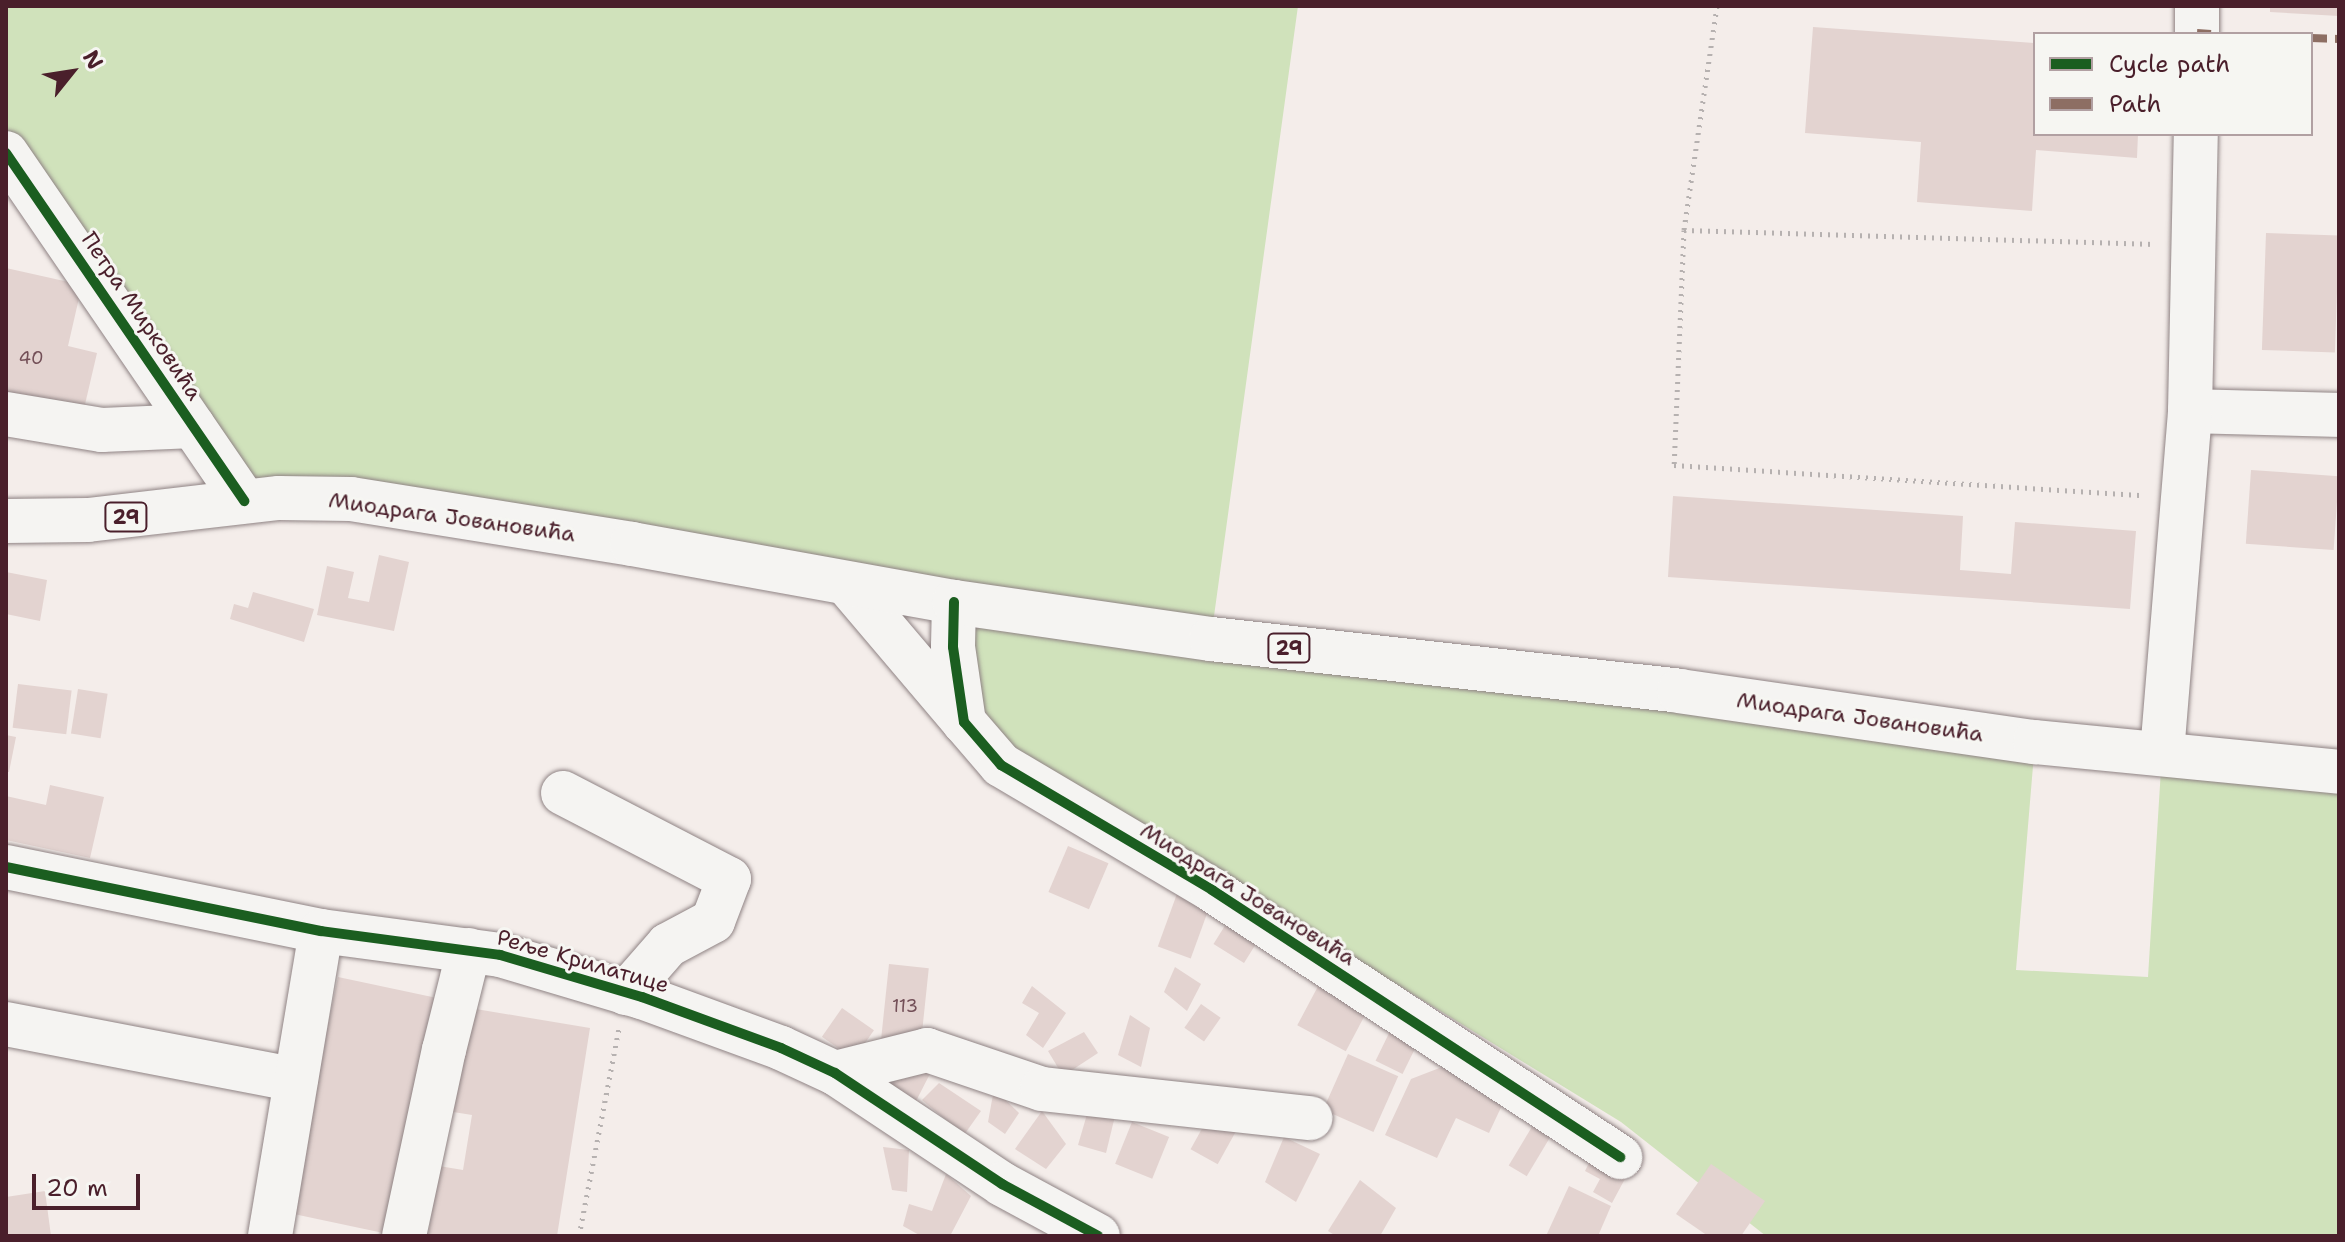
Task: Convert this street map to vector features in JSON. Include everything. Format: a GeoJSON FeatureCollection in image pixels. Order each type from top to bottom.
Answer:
{"type":"FeatureCollection","features":[{"type":"Feature","properties":{"kind":"street"},"geometry":{"type":"LineString","coordinates":[[2197,6],[2197,32]]}},
{"type":"Feature","properties":{"kind":"street"},"geometry":{"type":"LineString","coordinates":[[2162,753],[2190,411],[2196,136]]}},
{"type":"Feature","properties":{"kind":"street","name":"Петра Мирковића"},"geometry":{"type":"LineString","coordinates":[[6,153],[244,501]]}},
{"type":"Feature","properties":{"kind":"street"},"geometry":{"type":"LineString","coordinates":[[2190,411],[2339,415]]}},
{"type":"Feature","properties":{"kind":"street"},"geometry":{"type":"LineString","coordinates":[[6,414],[102,430],[193,426]]}},
{"type":"Feature","properties":{"kind":"street","name":"Миодрага Јовановића"},"geometry":{"type":"LineString","coordinates":[[6,521],[88,520],[244,501],[318,497],[382,503],[954,602],[1211,639],[1679,691],[2035,742],[2339,772]]}},
{"type":"Feature","properties":{"kind":"street","name":"Миодрага Јовановића"},"geometry":{"type":"LineString","coordinates":[[847,584],[1001,765],[1212,890],[1620,1157]]}},
{"type":"Feature","properties":{"kind":"street"},"geometry":{"type":"LineString","coordinates":[[954,602],[953,647],[964,722]]}},
{"type":"Feature","properties":{"kind":"street","name":"Реље Крилатице"},"geometry":{"type":"LineString","coordinates":[[563,793],[729,879],[713,921],[668,945],[626,993]]}},
{"type":"Feature","properties":{"kind":"street","name":"Реље Крилатице"},"geometry":{"type":"LineString","coordinates":[[6,867],[321,931],[529,961],[626,993],[781,1048],[835,1073],[1002,1184],[1098,1236]]}},
{"type":"Feature","properties":{"kind":"street"},"geometry":{"type":"LineString","coordinates":[[272,1224],[321,931]]}},
{"type":"Feature","properties":{"kind":"street"},"geometry":{"type":"LineString","coordinates":[[404,1236],[469,950]]}},
{"type":"Feature","properties":{"kind":"street"},"geometry":{"type":"LineString","coordinates":[[6,1024],[296,1080]]}},
{"type":"Feature","properties":{"kind":"street"},"geometry":{"type":"LineString","coordinates":[[835,1073],[927,1050],[1042,1089],[1310,1118]]}},
{"type":"Feature","properties":{"kind":"path"},"geometry":{"type":"LineString","coordinates":[[1717,6],[1684,230],[1674,465],[2184,498]]}},
{"type":"Feature","properties":{"kind":"path"},"geometry":{"type":"LineString","coordinates":[[1684,230],[2196,245]]}},
{"type":"Feature","properties":{"kind":"path"},"geometry":{"type":"LineString","coordinates":[[579,1236],[626,993]]}},
{"type":"Feature","properties":{"kind":"green space"},"geometry":{"type":"Polygon","coordinates":[[[6,6],[1298,6],[1211,638],[2035,742],[2016,970],[2148,977],[2162,753],[2339,772],[2339,1236],[1766,1236],[1621,1122],[1015,750],[985,712],[954,602],[244,501],[6,153],[6,6]]]}},
{"type":"Feature","properties":{"kind":"building"},"geometry":{"type":"Polygon","coordinates":[[[2270,6],[2339,6],[2339,16],[2270,12],[2270,6]]]}},
{"type":"Feature","properties":{"kind":"building"},"geometry":{"type":"Polygon","coordinates":[[[1813,27],[2033,43],[2033,136],[2138,136],[2137,158],[2036,150],[2032,211],[1917,202],[1921,142],[1805,133],[1813,27]]]}},
{"type":"Feature","properties":{"kind":"building"},"geometry":{"type":"Polygon","coordinates":[[[2266,233],[2339,236],[2335,352],[2262,350],[2266,233]]]}},
{"type":"Feature","properties":{"kind":"building"},"geometry":{"type":"Polygon","coordinates":[[[6,268],[82,285],[68,346],[97,353],[83,413],[6,395],[6,268]]]}},
{"type":"Feature","properties":{"kind":"building"},"geometry":{"type":"Polygon","coordinates":[[[2251,470],[2339,476],[2334,550],[2246,544],[2251,470]]]}},
{"type":"Feature","properties":{"kind":"building"},"geometry":{"type":"Polygon","coordinates":[[[1673,496],[1963,516],[1960,570],[2011,574],[2015,522],[2136,531],[2130,609],[1668,577],[1673,496]]]}},
{"type":"Feature","properties":{"kind":"building"},"geometry":{"type":"Polygon","coordinates":[[[379,555],[409,562],[394,631],[317,615],[327,566],[354,572],[348,598],[369,602],[379,555]]]}},
{"type":"Feature","properties":{"kind":"building"},"geometry":{"type":"Polygon","coordinates":[[[6,572],[47,580],[40,621],[6,614],[6,572]]]}},
{"type":"Feature","properties":{"kind":"building"},"geometry":{"type":"Polygon","coordinates":[[[253,592],[314,609],[304,642],[230,619],[234,604],[248,608],[253,592]]]}},
{"type":"Feature","properties":{"kind":"building"},"geometry":{"type":"Polygon","coordinates":[[[18,684],[72,691],[66,734],[13,728],[18,684]]]}},
{"type":"Feature","properties":{"kind":"building"},"geometry":{"type":"Polygon","coordinates":[[[78,689],[108,694],[101,738],[71,733],[78,689]]]}},
{"type":"Feature","properties":{"kind":"building"},"geometry":{"type":"Polygon","coordinates":[[[6,735],[16,737],[9,772],[6,772],[6,735]]]}},
{"type":"Feature","properties":{"kind":"building"},"geometry":{"type":"Polygon","coordinates":[[[50,785],[104,797],[90,858],[6,840],[6,796],[46,805],[50,785]]]}},
{"type":"Feature","properties":{"kind":"building"},"geometry":{"type":"Polygon","coordinates":[[[1068,846],[1109,863],[1089,909],[1048,892],[1068,846]]]}},
{"type":"Feature","properties":{"kind":"building"},"geometry":{"type":"Polygon","coordinates":[[[1178,891],[1211,903],[1191,958],[1158,946],[1178,891]]]}},
{"type":"Feature","properties":{"kind":"building"},"geometry":{"type":"Polygon","coordinates":[[[1231,916],[1262,935],[1244,963],[1214,944],[1231,916]]]}},
{"type":"Feature","properties":{"kind":"building"},"geometry":{"type":"Polygon","coordinates":[[[889,964],[929,968],[920,1049],[881,1045],[889,964]]]}},
{"type":"Feature","properties":{"kind":"building"},"geometry":{"type":"Polygon","coordinates":[[[1175,967],[1201,984],[1187,1011],[1164,992],[1175,967]]]}},
{"type":"Feature","properties":{"kind":"building"},"geometry":{"type":"Polygon","coordinates":[[[1324,975],[1373,1001],[1346,1051],[1297,1025],[1324,975]]]}},
{"type":"Feature","properties":{"kind":"building"},"geometry":{"type":"Polygon","coordinates":[[[338,977],[448,1000],[397,1236],[288,1213],[338,977]]]}},
{"type":"Feature","properties":{"kind":"building"},"geometry":{"type":"Polygon","coordinates":[[[1032,986],[1066,1013],[1043,1048],[1026,1035],[1039,1013],[1022,1003],[1032,986]]]}},
{"type":"Feature","properties":{"kind":"building"},"geometry":{"type":"Polygon","coordinates":[[[1201,1004],[1221,1018],[1204,1042],[1184,1028],[1201,1004]]]}},
{"type":"Feature","properties":{"kind":"building"},"geometry":{"type":"Polygon","coordinates":[[[464,1007],[590,1028],[557,1236],[428,1236],[439,1166],[463,1170],[472,1115],[447,1111],[464,1007]]]}},
{"type":"Feature","properties":{"kind":"building"},"geometry":{"type":"Polygon","coordinates":[[[842,1008],[874,1030],[854,1059],[822,1037],[842,1008]]]}},
{"type":"Feature","properties":{"kind":"building"},"geometry":{"type":"Polygon","coordinates":[[[1130,1015],[1150,1028],[1141,1067],[1118,1055],[1130,1015]]]}},
{"type":"Feature","properties":{"kind":"building"},"geometry":{"type":"Polygon","coordinates":[[[1394,1023],[1421,1036],[1403,1074],[1376,1061],[1394,1023]]]}},
{"type":"Feature","properties":{"kind":"building"},"geometry":{"type":"Polygon","coordinates":[[[1084,1032],[1098,1053],[1063,1076],[1048,1051],[1084,1032]]]}},
{"type":"Feature","properties":{"kind":"building"},"geometry":{"type":"Polygon","coordinates":[[[1450,1053],[1504,1101],[1489,1133],[1456,1118],[1437,1158],[1385,1135],[1411,1079],[1442,1067],[1450,1053]]]}},
{"type":"Feature","properties":{"kind":"building"},"geometry":{"type":"Polygon","coordinates":[[[1348,1054],[1398,1076],[1373,1132],[1323,1110],[1348,1054]]]}},
{"type":"Feature","properties":{"kind":"building"},"geometry":{"type":"Polygon","coordinates":[[[904,1062],[935,1064],[913,1107],[888,1093],[904,1062]]]}},
{"type":"Feature","properties":{"kind":"building"},"geometry":{"type":"Polygon","coordinates":[[[939,1083],[981,1111],[964,1135],[922,1100],[939,1083]]]}},
{"type":"Feature","properties":{"kind":"building"},"geometry":{"type":"Polygon","coordinates":[[[994,1089],[1019,1113],[1005,1134],[988,1122],[994,1089]]]}},
{"type":"Feature","properties":{"kind":"building"},"geometry":{"type":"Polygon","coordinates":[[[1090,1104],[1115,1116],[1106,1153],[1078,1145],[1090,1104]]]}},
{"type":"Feature","properties":{"kind":"building"},"geometry":{"type":"Polygon","coordinates":[[[1042,1111],[1066,1144],[1046,1169],[1015,1149],[1042,1111]]]}},
{"type":"Feature","properties":{"kind":"building"},"geometry":{"type":"Polygon","coordinates":[[[1209,1116],[1236,1131],[1218,1164],[1191,1149],[1209,1116]]]}},
{"type":"Feature","properties":{"kind":"building"},"geometry":{"type":"Polygon","coordinates":[[[1536,1120],[1554,1131],[1527,1176],[1509,1165],[1536,1120]]]}},
{"type":"Feature","properties":{"kind":"building"},"geometry":{"type":"Polygon","coordinates":[[[1132,1122],[1169,1137],[1152,1179],[1115,1164],[1132,1122]]]}},
{"type":"Feature","properties":{"kind":"building"},"geometry":{"type":"Polygon","coordinates":[[[1284,1137],[1320,1154],[1296,1202],[1265,1182],[1284,1137]]]}},
{"type":"Feature","properties":{"kind":"building"},"geometry":{"type":"Polygon","coordinates":[[[883,1147],[909,1150],[907,1192],[892,1190],[883,1147]]]}},
{"type":"Feature","properties":{"kind":"building"},"geometry":{"type":"Polygon","coordinates":[[[1592,1157],[1627,1175],[1612,1203],[1593,1192],[1600,1179],[1585,1171],[1592,1157]]]}},
{"type":"Feature","properties":{"kind":"building"},"geometry":{"type":"Polygon","coordinates":[[[1711,1164],[1765,1201],[1741,1236],[1708,1236],[1676,1214],[1711,1164]]]}},
{"type":"Feature","properties":{"kind":"building"},"geometry":{"type":"Polygon","coordinates":[[[946,1174],[971,1196],[950,1236],[921,1236],[903,1226],[909,1204],[932,1211],[946,1174]]]}},
{"type":"Feature","properties":{"kind":"building"},"geometry":{"type":"Polygon","coordinates":[[[1360,1180],[1396,1208],[1380,1236],[1336,1236],[1328,1231],[1360,1180]]]}},
{"type":"Feature","properties":{"kind":"building"},"geometry":{"type":"Polygon","coordinates":[[[1569,1186],[1611,1206],[1598,1236],[1546,1236],[1569,1186]]]}},
{"type":"Feature","properties":{"kind":"building"},"geometry":{"type":"Polygon","coordinates":[[[45,1191],[51,1236],[6,1236],[6,1197],[45,1191]]]}},
{"type":"Feature","properties":{"kind":"marked path"},"geometry":{"type":"LineString","coordinates":[[2313,38],[2339,39]]}},
{"type":"Feature","properties":{"kind":"cycle path"},"geometry":{"type":"LineString","coordinates":[[6,153],[244,501]]}},
{"type":"Feature","properties":{"kind":"cycle path"},"geometry":{"type":"LineString","coordinates":[[954,602],[953,647],[964,722],[1001,765],[1212,890],[1620,1157]]}},
{"type":"Feature","properties":{"kind":"cycle path"},"geometry":{"type":"LineString","coordinates":[[6,867],[321,931],[500,955],[642,997],[781,1048],[835,1073],[1002,1184],[1098,1236]]}}]}
